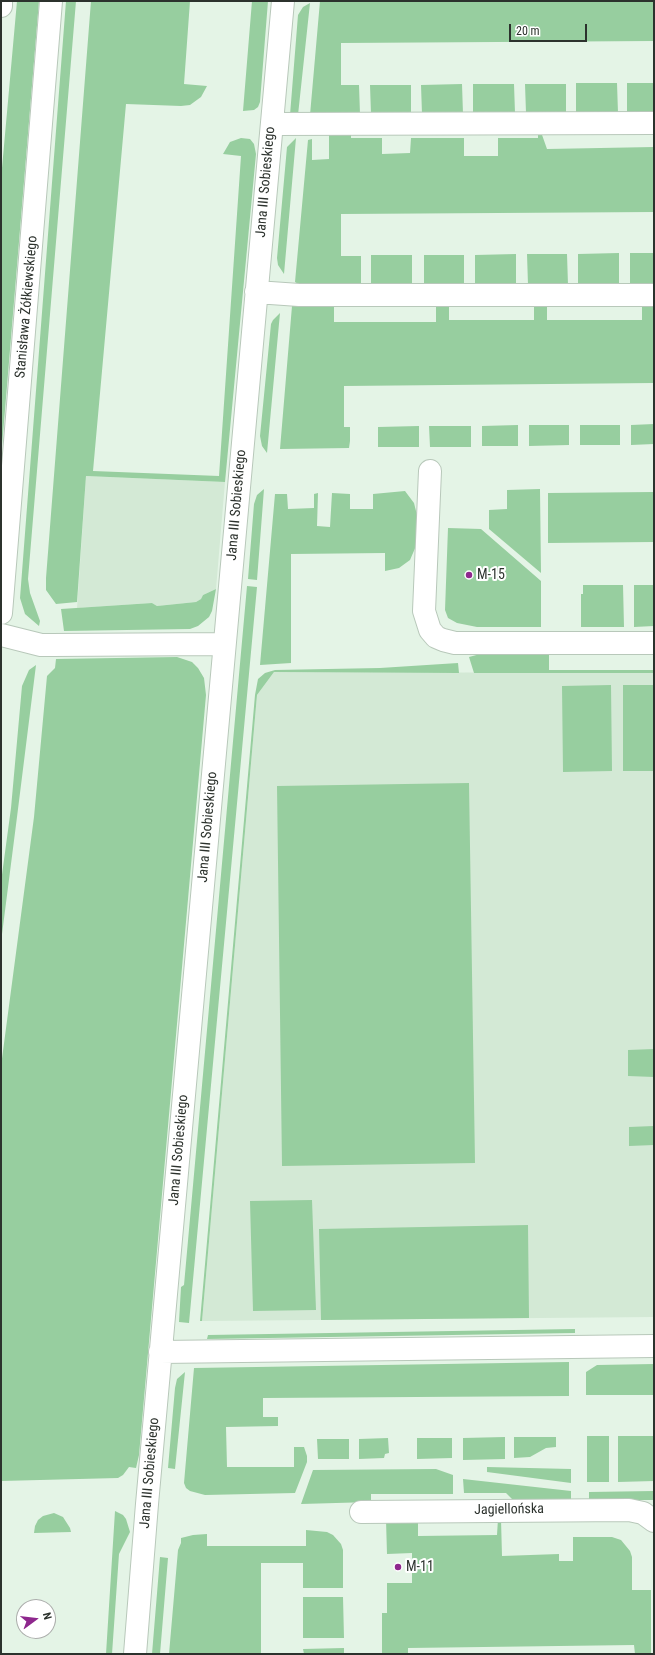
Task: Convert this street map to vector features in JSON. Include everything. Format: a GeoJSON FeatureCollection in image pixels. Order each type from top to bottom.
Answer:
{"type":"FeatureCollection","features":[{"type":"Feature","properties":{"kind":"street"},"geometry":{"type":"LineString","coordinates":[[1,1],[1,6]]}},
{"type":"Feature","properties":{"kind":"street","name":"Stanisława Żółkiewskiego"},"geometry":{"type":"LineString","coordinates":[[1,613],[51,1]]}},
{"type":"Feature","properties":{"kind":"street","name":"Jana III Sobieskiego"},"geometry":{"type":"LineString","coordinates":[[135,1654],[160,1352],[283,1]]}},
{"type":"Feature","properties":{"kind":"street"},"geometry":{"type":"LineString","coordinates":[[272,124],[654,123]]}},
{"type":"Feature","properties":{"kind":"street"},"geometry":{"type":"LineString","coordinates":[[256,292],[299,295],[654,295]]}},
{"type":"Feature","properties":{"kind":"street"},"geometry":{"type":"LineString","coordinates":[[430,471],[424,611],[430,630],[436,637],[454,643],[472,644],[654,643]]}},
{"type":"Feature","properties":{"kind":"street"},"geometry":{"type":"LineString","coordinates":[[1,636],[41,645],[224,644]]}},
{"type":"Feature","properties":{"kind":"street"},"geometry":{"type":"LineString","coordinates":[[160,1352],[654,1346]]}},
{"type":"Feature","properties":{"kind":"street","name":"Jagiellońska"},"geometry":{"type":"LineString","coordinates":[[361,1512],[629,1510],[643,1513],[654,1521]]}},
{"type":"Feature","properties":{"kind":"shaded area"},"geometry":{"type":"Polygon","coordinates":[[[86,476],[225,482],[216,589],[203,595],[201,599],[196,602],[157,606],[152,603],[77,608],[86,476]]]}},
{"type":"Feature","properties":{"kind":"shaded area"},"geometry":{"type":"Polygon","coordinates":[[[274,672],[654,673],[654,1317],[202,1321],[257,695],[274,672]]]}},
{"type":"Feature","properties":{"kind":"green space"},"geometry":{"type":"Polygon","coordinates":[[[17,1],[39,1],[1,458],[1,179],[17,1]]]}},
{"type":"Feature","properties":{"kind":"green space"},"geometry":{"type":"Polygon","coordinates":[[[66,1],[76,1],[28,579],[30,593],[40,621],[39,626],[25,614],[20,598],[66,1]]]}},
{"type":"Feature","properties":{"kind":"green space"},"geometry":{"type":"Polygon","coordinates":[[[91,1],[190,1],[184,84],[207,86],[201,97],[190,105],[126,104],[93,471],[219,476],[241,156],[223,154],[230,142],[241,138],[250,139],[254,144],[256,154],[225,482],[86,476],[77,602],[56,604],[46,590],[46,578],[91,1]]]}},
{"type":"Feature","properties":{"kind":"green space"},"geometry":{"type":"Polygon","coordinates":[[[252,1],[268,1],[260,102],[258,107],[254,110],[243,111],[252,1]]]}},
{"type":"Feature","properties":{"kind":"green space"},"geometry":{"type":"Polygon","coordinates":[[[320,1],[654,1],[654,41],[341,43],[341,85],[359,85],[360,114],[310,115],[320,1]]]}},
{"type":"Feature","properties":{"kind":"green space"},"geometry":{"type":"Polygon","coordinates":[[[310,3],[298,115],[290,115],[298,15],[303,7],[310,3]]]}},
{"type":"Feature","properties":{"kind":"green space"},"geometry":{"type":"Polygon","coordinates":[[[576,83],[617,83],[618,113],[576,113],[576,83]]]}},
{"type":"Feature","properties":{"kind":"green space"},"geometry":{"type":"Polygon","coordinates":[[[627,83],[654,83],[654,112],[627,113],[627,83]]]}},
{"type":"Feature","properties":{"kind":"green space"},"geometry":{"type":"Polygon","coordinates":[[[462,84],[463,114],[422,114],[421,85],[462,84]]]}},
{"type":"Feature","properties":{"kind":"green space"},"geometry":{"type":"Polygon","coordinates":[[[473,84],[514,84],[515,113],[473,114],[473,84]]]}},
{"type":"Feature","properties":{"kind":"green space"},"geometry":{"type":"Polygon","coordinates":[[[525,84],[566,84],[566,113],[526,113],[525,84]]]}},
{"type":"Feature","properties":{"kind":"green space"},"geometry":{"type":"Polygon","coordinates":[[[370,85],[411,85],[411,114],[371,114],[370,85]]]}},
{"type":"Feature","properties":{"kind":"green space"},"geometry":{"type":"Polygon","coordinates":[[[538,132],[541,132],[547,149],[654,147],[654,212],[341,214],[341,256],[361,256],[361,285],[298,284],[295,282],[308,140],[312,139],[312,160],[329,159],[329,134],[351,134],[351,138],[382,138],[382,154],[410,153],[411,138],[464,138],[464,156],[498,156],[498,138],[538,138],[538,132]]]}},
{"type":"Feature","properties":{"kind":"green space"},"geometry":{"type":"Polygon","coordinates":[[[296,138],[284,274],[278,265],[277,258],[287,147],[296,138]]]}},
{"type":"Feature","properties":{"kind":"green space"},"geometry":{"type":"Polygon","coordinates":[[[619,253],[619,285],[578,285],[578,254],[619,253]]]}},
{"type":"Feature","properties":{"kind":"green space"},"geometry":{"type":"Polygon","coordinates":[[[630,253],[654,253],[654,285],[630,285],[630,253]]]}},
{"type":"Feature","properties":{"kind":"green space"},"geometry":{"type":"Polygon","coordinates":[[[516,254],[516,285],[475,285],[475,255],[516,254]]]}},
{"type":"Feature","properties":{"kind":"green space"},"geometry":{"type":"Polygon","coordinates":[[[527,254],[567,254],[568,285],[528,285],[527,254]]]}},
{"type":"Feature","properties":{"kind":"green space"},"geometry":{"type":"Polygon","coordinates":[[[371,255],[412,255],[412,285],[371,285],[371,255]]]}},
{"type":"Feature","properties":{"kind":"green space"},"geometry":{"type":"Polygon","coordinates":[[[424,255],[464,255],[464,285],[424,285],[424,255]]]}},
{"type":"Feature","properties":{"kind":"green space"},"geometry":{"type":"Polygon","coordinates":[[[436,304],[449,304],[449,320],[534,320],[534,304],[547,304],[547,320],[642,320],[642,304],[653,304],[654,383],[344,386],[344,427],[350,427],[349,448],[280,449],[292,306],[334,305],[334,322],[436,322],[436,304]]]}},
{"type":"Feature","properties":{"kind":"green space"},"geometry":{"type":"Polygon","coordinates":[[[280,313],[267,453],[262,446],[260,436],[271,324],[280,313]]]}},
{"type":"Feature","properties":{"kind":"green space"},"geometry":{"type":"Polygon","coordinates":[[[654,424],[654,444],[631,445],[631,425],[654,424]]]}},
{"type":"Feature","properties":{"kind":"green space"},"geometry":{"type":"Polygon","coordinates":[[[518,425],[518,446],[482,446],[482,426],[518,425]]]}},
{"type":"Feature","properties":{"kind":"green space"},"geometry":{"type":"Polygon","coordinates":[[[529,425],[569,425],[569,445],[529,446],[529,425]]]}},
{"type":"Feature","properties":{"kind":"green space"},"geometry":{"type":"Polygon","coordinates":[[[580,425],[620,425],[620,445],[580,445],[580,425]]]}},
{"type":"Feature","properties":{"kind":"green space"},"geometry":{"type":"Polygon","coordinates":[[[419,426],[419,447],[378,447],[378,427],[419,426]]]}},
{"type":"Feature","properties":{"kind":"green space"},"geometry":{"type":"Polygon","coordinates":[[[429,426],[471,426],[471,447],[430,447],[429,426]]]}},
{"type":"Feature","properties":{"kind":"green space"},"geometry":{"type":"Polygon","coordinates":[[[264,489],[257,580],[248,579],[254,504],[257,495],[264,489]]]}},
{"type":"Feature","properties":{"kind":"green space"},"geometry":{"type":"Polygon","coordinates":[[[540,489],[541,573],[489,529],[489,510],[507,509],[507,490],[540,489]]]}},
{"type":"Feature","properties":{"kind":"green space"},"geometry":{"type":"Polygon","coordinates":[[[405,491],[414,503],[417,515],[416,546],[410,560],[399,568],[385,571],[385,553],[291,554],[291,663],[260,665],[275,494],[287,494],[288,509],[314,508],[314,494],[318,493],[317,526],[330,527],[332,493],[350,494],[350,509],[373,509],[373,494],[405,491]]]}},
{"type":"Feature","properties":{"kind":"green space"},"geometry":{"type":"Polygon","coordinates":[[[654,492],[654,542],[548,543],[548,493],[654,492]]]}},
{"type":"Feature","properties":{"kind":"green space"},"geometry":{"type":"Polygon","coordinates":[[[448,528],[481,529],[541,581],[541,627],[477,627],[457,623],[448,618],[445,610],[448,528]]]}},
{"type":"Feature","properties":{"kind":"green space"},"geometry":{"type":"Polygon","coordinates":[[[583,585],[623,585],[624,627],[581,627],[581,594],[583,594],[583,585]]]}},
{"type":"Feature","properties":{"kind":"green space"},"geometry":{"type":"Polygon","coordinates":[[[634,585],[654,585],[654,626],[634,627],[634,585]]]}},
{"type":"Feature","properties":{"kind":"green space"},"geometry":{"type":"Polygon","coordinates":[[[247,586],[257,587],[189,1323],[179,1322],[181,1287],[184,1285],[247,586]]]}},
{"type":"Feature","properties":{"kind":"green space"},"geometry":{"type":"Polygon","coordinates":[[[216,589],[212,611],[209,617],[198,626],[190,629],[64,631],[61,609],[152,603],[157,606],[196,602],[201,599],[203,595],[216,589]]]}},
{"type":"Feature","properties":{"kind":"green space"},"geometry":{"type":"Polygon","coordinates":[[[484,653],[549,653],[549,670],[654,670],[654,673],[474,673],[469,657],[484,653]]]}},
{"type":"Feature","properties":{"kind":"green space"},"geometry":{"type":"Polygon","coordinates":[[[177,657],[192,662],[198,668],[204,678],[206,695],[139,1455],[136,1468],[129,1467],[123,1475],[118,1478],[1,1481],[1,1066],[34,817],[47,676],[55,668],[56,659],[177,657]]]}},
{"type":"Feature","properties":{"kind":"green space"},"geometry":{"type":"Polygon","coordinates":[[[458,663],[459,673],[274,672],[257,695],[202,1321],[200,1321],[255,695],[258,679],[265,673],[275,670],[380,668],[458,663]]]}},
{"type":"Feature","properties":{"kind":"green space"},"geometry":{"type":"Polygon","coordinates":[[[36,665],[1,942],[1,882],[11,808],[22,686],[29,670],[36,665]]]}},
{"type":"Feature","properties":{"kind":"green space"},"geometry":{"type":"Polygon","coordinates":[[[611,685],[612,771],[563,772],[562,686],[611,685]]]}},
{"type":"Feature","properties":{"kind":"green space"},"geometry":{"type":"Polygon","coordinates":[[[623,685],[654,685],[654,771],[623,771],[623,685]]]}},
{"type":"Feature","properties":{"kind":"green space"},"geometry":{"type":"Polygon","coordinates":[[[469,783],[475,1163],[282,1166],[277,786],[469,783]]]}},
{"type":"Feature","properties":{"kind":"green space"},"geometry":{"type":"Polygon","coordinates":[[[654,1049],[654,1077],[628,1076],[628,1050],[654,1049]]]}},
{"type":"Feature","properties":{"kind":"green space"},"geometry":{"type":"Polygon","coordinates":[[[654,1126],[654,1145],[629,1146],[629,1127],[654,1126]]]}},
{"type":"Feature","properties":{"kind":"green space"},"geometry":{"type":"Polygon","coordinates":[[[312,1200],[316,1310],[253,1311],[250,1201],[312,1200]]]}},
{"type":"Feature","properties":{"kind":"green space"},"geometry":{"type":"Polygon","coordinates":[[[528,1225],[529,1318],[321,1320],[319,1229],[528,1225]]]}},
{"type":"Feature","properties":{"kind":"green space"},"geometry":{"type":"Polygon","coordinates":[[[575,1329],[575,1333],[207,1339],[208,1335],[575,1329]]]}},
{"type":"Feature","properties":{"kind":"green space"},"geometry":{"type":"Polygon","coordinates":[[[569,1362],[569,1396],[263,1398],[263,1417],[278,1417],[278,1426],[226,1427],[227,1467],[294,1467],[294,1447],[304,1447],[307,1462],[295,1493],[205,1495],[190,1491],[186,1488],[184,1483],[194,1368],[569,1362]]]}},
{"type":"Feature","properties":{"kind":"green space"},"geometry":{"type":"Polygon","coordinates":[[[654,1364],[654,1395],[586,1395],[586,1372],[597,1365],[654,1364]]]}},
{"type":"Feature","properties":{"kind":"green space"},"geometry":{"type":"Polygon","coordinates":[[[185,1372],[175,1469],[168,1468],[175,1388],[177,1379],[185,1372]]]}},
{"type":"Feature","properties":{"kind":"green space"},"geometry":{"type":"Polygon","coordinates":[[[587,1436],[609,1436],[609,1482],[587,1482],[587,1436]]]}},
{"type":"Feature","properties":{"kind":"green space"},"geometry":{"type":"Polygon","coordinates":[[[618,1436],[654,1436],[654,1481],[618,1482],[618,1436]]]}},
{"type":"Feature","properties":{"kind":"green space"},"geometry":{"type":"Polygon","coordinates":[[[505,1437],[505,1459],[463,1460],[463,1438],[505,1437]]]}},
{"type":"Feature","properties":{"kind":"green space"},"geometry":{"type":"Polygon","coordinates":[[[514,1437],[556,1437],[556,1447],[546,1448],[530,1457],[514,1458],[514,1437]]]}},
{"type":"Feature","properties":{"kind":"green space"},"geometry":{"type":"Polygon","coordinates":[[[388,1438],[389,1453],[385,1454],[384,1458],[359,1459],[359,1439],[388,1438]]]}},
{"type":"Feature","properties":{"kind":"green space"},"geometry":{"type":"Polygon","coordinates":[[[417,1438],[452,1438],[452,1458],[417,1459],[417,1438]]]}},
{"type":"Feature","properties":{"kind":"green space"},"geometry":{"type":"Polygon","coordinates":[[[317,1439],[349,1439],[349,1459],[318,1459],[317,1439]]]}},
{"type":"Feature","properties":{"kind":"green space"},"geometry":{"type":"Polygon","coordinates":[[[487,1467],[571,1469],[571,1483],[487,1472],[487,1467]]]}},
{"type":"Feature","properties":{"kind":"green space"},"geometry":{"type":"Polygon","coordinates":[[[436,1469],[453,1475],[453,1494],[371,1494],[371,1502],[301,1504],[313,1470],[436,1469]]]}},
{"type":"Feature","properties":{"kind":"green space"},"geometry":{"type":"Polygon","coordinates":[[[463,1479],[571,1491],[571,1500],[514,1501],[506,1493],[464,1493],[463,1479]]]}},
{"type":"Feature","properties":{"kind":"green space"},"geometry":{"type":"Polygon","coordinates":[[[654,1491],[654,1500],[589,1500],[589,1492],[654,1491]]]}},
{"type":"Feature","properties":{"kind":"green space"},"geometry":{"type":"Polygon","coordinates":[[[115,1511],[123,1515],[126,1519],[130,1532],[119,1554],[112,1654],[106,1654],[115,1511]]]}},
{"type":"Feature","properties":{"kind":"green space"},"geometry":{"type":"Polygon","coordinates":[[[54,1513],[63,1517],[71,1532],[34,1533],[38,1520],[43,1516],[54,1513]]]}},
{"type":"Feature","properties":{"kind":"green space"},"geometry":{"type":"Polygon","coordinates":[[[498,1519],[501,1519],[502,1556],[559,1554],[559,1561],[573,1561],[573,1537],[612,1537],[621,1540],[630,1551],[632,1557],[632,1590],[651,1590],[651,1654],[635,1654],[634,1645],[408,1648],[408,1654],[382,1654],[382,1613],[387,1613],[387,1583],[412,1583],[412,1553],[387,1554],[386,1520],[418,1520],[418,1536],[497,1535],[498,1519]]]}},
{"type":"Feature","properties":{"kind":"green space"},"geometry":{"type":"Polygon","coordinates":[[[306,1530],[327,1532],[333,1535],[341,1544],[343,1550],[343,1588],[303,1588],[303,1563],[261,1563],[261,1654],[169,1654],[178,1550],[181,1543],[181,1538],[207,1534],[207,1546],[306,1546],[306,1530]]]}},
{"type":"Feature","properties":{"kind":"green space"},"geometry":{"type":"Polygon","coordinates":[[[160,1557],[168,1558],[160,1654],[152,1654],[160,1557]]]}},
{"type":"Feature","properties":{"kind":"green space"},"geometry":{"type":"Polygon","coordinates":[[[303,1597],[343,1597],[344,1638],[303,1638],[303,1597]]]}},
{"type":"Feature","properties":{"kind":"green space"},"geometry":{"type":"Polygon","coordinates":[[[344,1648],[344,1654],[304,1654],[303,1649],[344,1648]]]}},
{"type":"Feature","properties":{"kind":"place","name":"M-15"},"geometry":{"type":"Point","coordinates":[469,575]}},
{"type":"Feature","properties":{"kind":"place","name":"M-11"},"geometry":{"type":"Point","coordinates":[398,1567]}}]}
